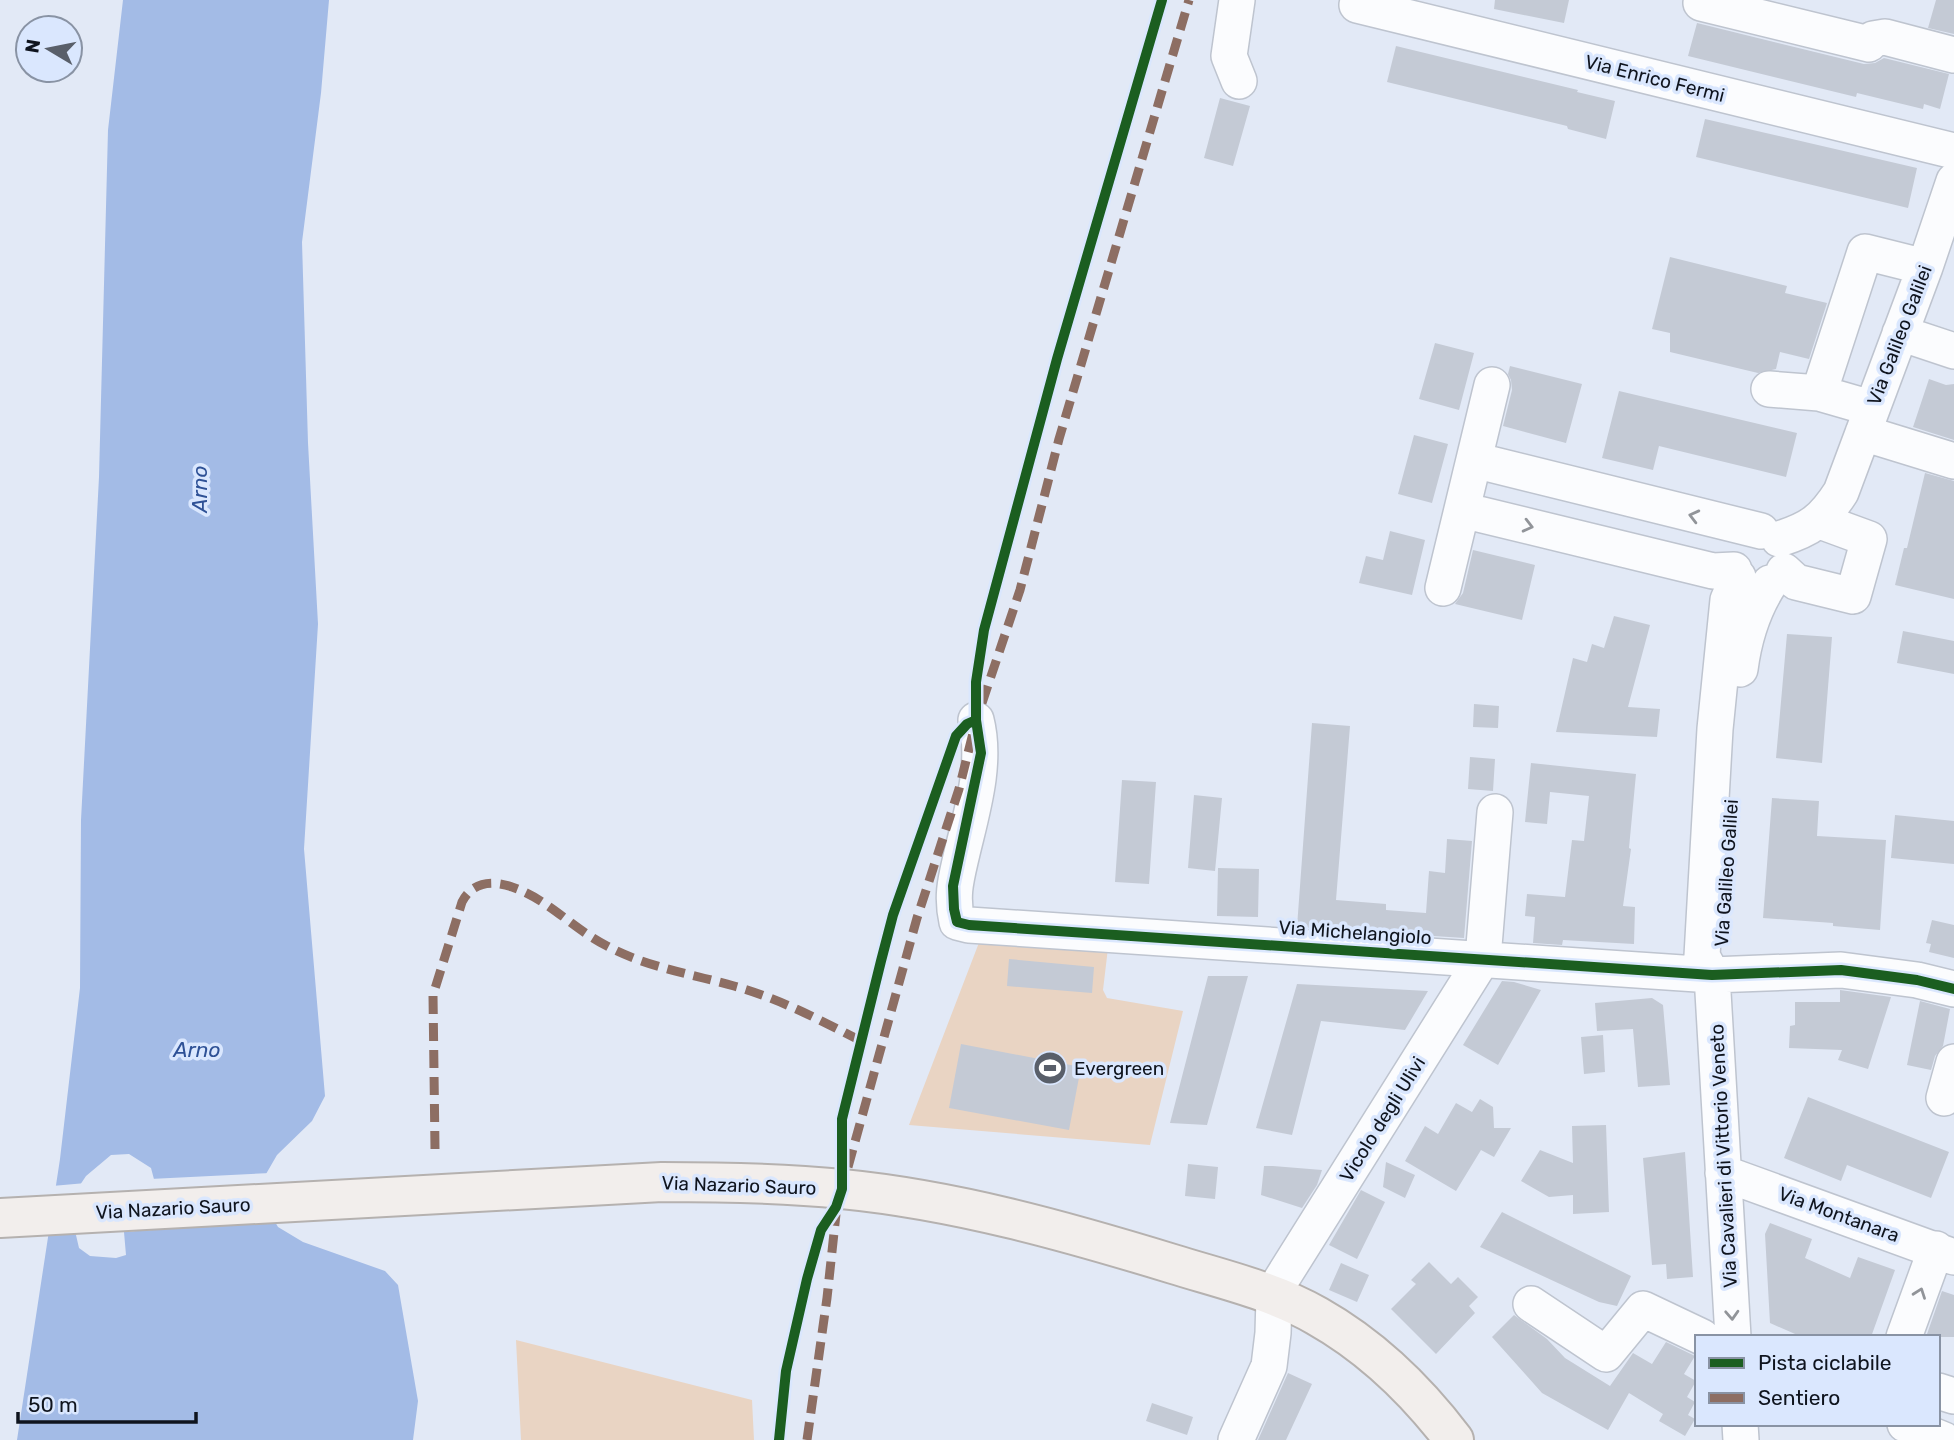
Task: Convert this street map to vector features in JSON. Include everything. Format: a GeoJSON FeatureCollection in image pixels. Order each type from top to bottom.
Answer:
{"type":"FeatureCollection","features":[{"type":"Feature","properties":{"kind":"main road","name":"Via Nazario Sauro"},"geometry":{"type":"LineString","coordinates":[[0,1218],[662,1182],[724,1182],[842,1189],[903,1198],[1032,1223],[1144,1255],[1278,1288],[1371,1353],[1422,1401],[1454,1440]]}},
{"type":"Feature","properties":{"kind":"street"},"geometry":{"type":"LineString","coordinates":[[1237,0],[1229,56],[1239,81]]}},
{"type":"Feature","properties":{"kind":"street"},"geometry":{"type":"LineString","coordinates":[[1701,3],[1869,44],[1873,39],[1885,37],[1954,55]]}},
{"type":"Feature","properties":{"kind":"street","name":"Via Enrico Fermi"},"geometry":{"type":"LineString","coordinates":[[1357,5],[1954,151]]}},
{"type":"Feature","properties":{"kind":"street","name":"Via Galileo Galilei"},"geometry":{"type":"LineString","coordinates":[[1462,510],[1713,571],[1761,562],[1820,521],[1841,492],[1925,267],[1954,181]]}},
{"type":"Feature","properties":{"kind":"street"},"geometry":{"type":"LineString","coordinates":[[1819,393],[1865,251],[1925,267]]}},
{"type":"Feature","properties":{"kind":"street"},"geometry":{"type":"LineString","coordinates":[[1900,333],[1954,351]]}},
{"type":"Feature","properties":{"kind":"street"},"geometry":{"type":"LineString","coordinates":[[1443,588],[1492,385]]}},
{"type":"Feature","properties":{"kind":"street"},"geometry":{"type":"LineString","coordinates":[[1769,389],[1819,393],[1867,421],[1954,461]]}},
{"type":"Feature","properties":{"kind":"street"},"geometry":{"type":"LineString","coordinates":[[1474,460],[1761,562],[1796,582],[1853,596],[1869,539],[1820,521]]}},
{"type":"Feature","properties":{"kind":"street","name":"Via Galileo Galilei"},"geometry":{"type":"LineString","coordinates":[[1712,975],[1722,955],[1742,654],[1753,615],[1761,562]]}},
{"type":"Feature","properties":{"kind":"street","name":"Via Michelangiolo"},"geometry":{"type":"LineString","coordinates":[[976,720],[981,753],[953,886],[957,922],[969,925],[1712,975],[1841,970],[1917,980],[1954,989]]}},
{"type":"Feature","properties":{"kind":"street"},"geometry":{"type":"LineString","coordinates":[[1483,958],[1495,812]]}},
{"type":"Feature","properties":{"kind":"street","name":"Vicolo degli Ulivi"},"geometry":{"type":"LineString","coordinates":[[1278,1288],[1483,958]]}},
{"type":"Feature","properties":{"kind":"street","name":"Via Cavalieri di Vittorio Veneto"},"geometry":{"type":"LineString","coordinates":[[1712,975],[1733,1335]]}},
{"type":"Feature","properties":{"kind":"street"},"geometry":{"type":"LineString","coordinates":[[1944,1098],[1954,1062]]}},
{"type":"Feature","properties":{"kind":"street","name":"Via Montanara"},"geometry":{"type":"LineString","coordinates":[[1723,1173],[1945,1253]]}},
{"type":"Feature","properties":{"kind":"street"},"geometry":{"type":"LineString","coordinates":[[1905,1335],[1945,1253]]}},
{"type":"Feature","properties":{"kind":"street"},"geometry":{"type":"LineString","coordinates":[[1237,1440],[1269,1366],[1278,1288]]}},
{"type":"Feature","properties":{"kind":"street"},"geometry":{"type":"LineString","coordinates":[[1531,1304],[1606,1354],[1643,1309],[1698,1335]]}},
{"type":"Feature","properties":{"kind":"street"},"geometry":{"type":"LineString","coordinates":[[1910,1426],[1944,1440]]}},
{"type":"Feature","properties":{"kind":"shaded area","name":"Evergreen"},"geometry":{"type":"Polygon","coordinates":[[[980,940],[1108,948],[1103,990],[1107,998],[1183,1011],[1150,1145],[909,1125],[980,940]]]}},
{"type":"Feature","properties":{"kind":"shaded area"},"geometry":{"type":"Polygon","coordinates":[[[516,1340],[752,1400],[754,1440],[521,1440],[516,1340]]]}},
{"type":"Feature","properties":{"kind":"water","name":"Arno"},"geometry":{"type":"Polygon","coordinates":[[[123,0],[329,0],[321,93],[302,242],[308,443],[318,624],[304,849],[325,1096],[312,1121],[277,1155],[266,1174],[267,1208],[278,1227],[303,1242],[385,1271],[398,1285],[418,1401],[413,1440],[17,1440],[60,1159],[80,988],[81,820],[99,477],[108,130],[123,0]],[[129,1154],[111,1155],[86,1176],[78,1188],[72,1218],[79,1248],[90,1256],[116,1258],[126,1255],[124,1232],[146,1230],[155,1183],[151,1168],[129,1154]]]}},
{"type":"Feature","properties":{"kind":"pier"},"geometry":{"type":"Polygon","coordinates":[[[271,1173],[268,1190],[271,1207],[279,1222],[121,1232],[150,1212],[150,1179],[271,1173]]]}},
{"type":"Feature","properties":{"kind":"pier"},"geometry":{"type":"Polygon","coordinates":[[[86,1183],[76,1204],[78,1234],[44,1236],[52,1186],[86,1183]]]}},
{"type":"Feature","properties":{"kind":"building"},"geometry":{"type":"Polygon","coordinates":[[[1495,0],[1569,0],[1564,23],[1494,9],[1495,0]]]}},
{"type":"Feature","properties":{"kind":"building"},"geometry":{"type":"Polygon","coordinates":[[[1936,0],[1954,0],[1954,34],[1928,28],[1936,0]]]}},
{"type":"Feature","properties":{"kind":"building"},"geometry":{"type":"Polygon","coordinates":[[[1697,23],[1864,64],[1875,63],[1884,58],[1949,74],[1940,109],[1924,104],[1923,109],[1857,93],[1856,97],[1688,56],[1697,23]]]}},
{"type":"Feature","properties":{"kind":"building"},"geometry":{"type":"Polygon","coordinates":[[[1396,46],[1615,101],[1606,139],[1568,129],[1567,126],[1387,82],[1396,46]]]}},
{"type":"Feature","properties":{"kind":"building"},"geometry":{"type":"Polygon","coordinates":[[[1220,98],[1250,106],[1233,166],[1204,158],[1220,98]]]}},
{"type":"Feature","properties":{"kind":"building"},"geometry":{"type":"Polygon","coordinates":[[[1705,119],[1917,168],[1908,208],[1696,157],[1705,119]]]}},
{"type":"Feature","properties":{"kind":"building"},"geometry":{"type":"Polygon","coordinates":[[[1670,257],[1787,286],[1785,293],[1827,303],[1809,359],[1780,352],[1776,369],[1758,373],[1670,352],[1670,333],[1652,329],[1670,257]]]}},
{"type":"Feature","properties":{"kind":"building"},"geometry":{"type":"Polygon","coordinates":[[[1435,343],[1474,353],[1459,410],[1419,399],[1435,343]]]}},
{"type":"Feature","properties":{"kind":"building"},"geometry":{"type":"Polygon","coordinates":[[[1510,366],[1582,384],[1566,443],[1503,426],[1512,390],[1508,374],[1510,366]]]}},
{"type":"Feature","properties":{"kind":"building"},"geometry":{"type":"Polygon","coordinates":[[[1929,379],[1946,385],[1954,384],[1954,440],[1913,427],[1929,379]]]}},
{"type":"Feature","properties":{"kind":"building"},"geometry":{"type":"Polygon","coordinates":[[[1619,391],[1797,433],[1786,477],[1659,446],[1653,470],[1602,458],[1619,391]]]}},
{"type":"Feature","properties":{"kind":"building"},"geometry":{"type":"Polygon","coordinates":[[[1414,435],[1448,444],[1432,503],[1398,494],[1414,435]]]}},
{"type":"Feature","properties":{"kind":"building"},"geometry":{"type":"Polygon","coordinates":[[[1925,473],[1954,481],[1954,599],[1895,585],[1925,473]]]}},
{"type":"Feature","properties":{"kind":"building"},"geometry":{"type":"Polygon","coordinates":[[[1390,531],[1425,540],[1412,595],[1359,583],[1366,556],[1383,560],[1390,531]]]}},
{"type":"Feature","properties":{"kind":"building"},"geometry":{"type":"Polygon","coordinates":[[[1473,550],[1535,565],[1522,620],[1455,604],[1463,593],[1473,550]]]}},
{"type":"Feature","properties":{"kind":"building"},"geometry":{"type":"Polygon","coordinates":[[[1614,616],[1650,625],[1628,707],[1660,709],[1657,737],[1556,732],[1573,658],[1587,662],[1592,644],[1604,648],[1614,616]]]}},
{"type":"Feature","properties":{"kind":"building"},"geometry":{"type":"Polygon","coordinates":[[[1903,631],[1954,641],[1954,674],[1897,663],[1903,631]]]}},
{"type":"Feature","properties":{"kind":"building"},"geometry":{"type":"Polygon","coordinates":[[[1787,634],[1832,637],[1822,763],[1776,758],[1787,634]]]}},
{"type":"Feature","properties":{"kind":"building"},"geometry":{"type":"Polygon","coordinates":[[[1474,704],[1499,706],[1498,728],[1473,727],[1474,704]]]}},
{"type":"Feature","properties":{"kind":"building"},"geometry":{"type":"Polygon","coordinates":[[[1312,723],[1350,726],[1336,900],[1386,904],[1386,910],[1426,913],[1429,871],[1445,873],[1447,839],[1472,841],[1464,938],[1297,927],[1312,723]]]}},
{"type":"Feature","properties":{"kind":"building"},"geometry":{"type":"Polygon","coordinates":[[[1470,757],[1495,759],[1493,791],[1468,789],[1470,757]]]}},
{"type":"Feature","properties":{"kind":"building"},"geometry":{"type":"Polygon","coordinates":[[[1531,763],[1636,774],[1631,849],[1623,906],[1635,907],[1634,944],[1563,940],[1562,945],[1533,943],[1535,917],[1525,916],[1527,894],[1565,897],[1572,840],[1584,841],[1589,796],[1550,792],[1547,824],[1525,822],[1531,763]]]}},
{"type":"Feature","properties":{"kind":"building"},"geometry":{"type":"Polygon","coordinates":[[[1122,780],[1156,782],[1149,884],[1115,882],[1122,780]]]}},
{"type":"Feature","properties":{"kind":"building"},"geometry":{"type":"Polygon","coordinates":[[[1194,795],[1222,798],[1215,871],[1188,868],[1194,795]]]}},
{"type":"Feature","properties":{"kind":"building"},"geometry":{"type":"Polygon","coordinates":[[[1772,798],[1819,801],[1817,836],[1886,840],[1880,930],[1833,926],[1833,923],[1763,918],[1772,798]]]}},
{"type":"Feature","properties":{"kind":"building"},"geometry":{"type":"Polygon","coordinates":[[[1895,815],[1954,821],[1954,864],[1891,858],[1895,815]]]}},
{"type":"Feature","properties":{"kind":"building"},"geometry":{"type":"Polygon","coordinates":[[[1218,868],[1259,869],[1258,917],[1217,916],[1218,868]]]}},
{"type":"Feature","properties":{"kind":"building"},"geometry":{"type":"Polygon","coordinates":[[[1932,920],[1954,925],[1954,958],[1929,952],[1931,944],[1926,943],[1932,920]]]}},
{"type":"Feature","properties":{"kind":"building"},"geometry":{"type":"Polygon","coordinates":[[[1009,959],[1094,967],[1092,993],[1007,986],[1009,959]]]}},
{"type":"Feature","properties":{"kind":"building"},"geometry":{"type":"Polygon","coordinates":[[[1208,976],[1248,976],[1207,1125],[1170,1123],[1208,976]]]}},
{"type":"Feature","properties":{"kind":"building"},"geometry":{"type":"Polygon","coordinates":[[[1502,981],[1541,990],[1498,1065],[1463,1045],[1502,981]]]}},
{"type":"Feature","properties":{"kind":"building"},"geometry":{"type":"Polygon","coordinates":[[[1297,984],[1428,991],[1405,1030],[1321,1021],[1292,1135],[1256,1128],[1297,984]]]}},
{"type":"Feature","properties":{"kind":"building"},"geometry":{"type":"Polygon","coordinates":[[[1840,990],[1891,997],[1868,1069],[1838,1060],[1842,1050],[1789,1048],[1790,1026],[1795,1025],[1795,1002],[1840,1002],[1840,990]]]}},
{"type":"Feature","properties":{"kind":"building"},"geometry":{"type":"Polygon","coordinates":[[[1652,998],[1663,1005],[1670,1085],[1638,1087],[1633,1029],[1597,1031],[1595,1003],[1652,998]]]}},
{"type":"Feature","properties":{"kind":"building"},"geometry":{"type":"Polygon","coordinates":[[[1920,1001],[1950,1009],[1943,1046],[1935,1056],[1931,1070],[1907,1065],[1920,1001]]]}},
{"type":"Feature","properties":{"kind":"building"},"geometry":{"type":"Polygon","coordinates":[[[1603,1035],[1605,1072],[1584,1074],[1581,1037],[1603,1035]]]}},
{"type":"Feature","properties":{"kind":"building"},"geometry":{"type":"Polygon","coordinates":[[[961,1044],[1081,1067],[1069,1130],[949,1108],[961,1044]]]}},
{"type":"Feature","properties":{"kind":"building"},"geometry":{"type":"Polygon","coordinates":[[[1808,1097],[1949,1152],[1931,1198],[1847,1165],[1841,1181],[1784,1158],[1808,1097]]]}},
{"type":"Feature","properties":{"kind":"building"},"geometry":{"type":"Polygon","coordinates":[[[1480,1099],[1493,1107],[1494,1128],[1511,1128],[1494,1157],[1481,1150],[1456,1191],[1405,1161],[1425,1126],[1438,1134],[1456,1103],[1472,1112],[1480,1099]]]}},
{"type":"Feature","properties":{"kind":"building"},"geometry":{"type":"Polygon","coordinates":[[[1606,1125],[1609,1212],[1573,1214],[1573,1195],[1549,1197],[1521,1181],[1540,1150],[1573,1163],[1572,1126],[1606,1125]]]}},
{"type":"Feature","properties":{"kind":"building"},"geometry":{"type":"Polygon","coordinates":[[[1685,1152],[1693,1277],[1667,1279],[1666,1264],[1652,1265],[1643,1158],[1685,1152]]]}},
{"type":"Feature","properties":{"kind":"building"},"geometry":{"type":"Polygon","coordinates":[[[1386,1162],[1415,1175],[1405,1198],[1383,1187],[1386,1162]]]}},
{"type":"Feature","properties":{"kind":"building"},"geometry":{"type":"Polygon","coordinates":[[[1188,1164],[1218,1167],[1215,1199],[1185,1196],[1188,1164]]]}},
{"type":"Feature","properties":{"kind":"building"},"geometry":{"type":"Polygon","coordinates":[[[1264,1166],[1322,1170],[1317,1185],[1302,1208],[1261,1195],[1264,1166]]]}},
{"type":"Feature","properties":{"kind":"building"},"geometry":{"type":"Polygon","coordinates":[[[1361,1190],[1385,1202],[1357,1259],[1329,1245],[1361,1190]]]}},
{"type":"Feature","properties":{"kind":"building"},"geometry":{"type":"Polygon","coordinates":[[[1502,1212],[1631,1276],[1617,1306],[1599,1302],[1480,1247],[1502,1212]]]}},
{"type":"Feature","properties":{"kind":"building"},"geometry":{"type":"Polygon","coordinates":[[[1770,1223],[1812,1239],[1805,1258],[1850,1278],[1858,1257],[1895,1270],[1872,1335],[1797,1335],[1770,1323],[1765,1234],[1770,1223]]]}},
{"type":"Feature","properties":{"kind":"building"},"geometry":{"type":"Polygon","coordinates":[[[1429,1262],[1451,1284],[1458,1277],[1478,1297],[1469,1306],[1475,1313],[1436,1354],[1391,1309],[1416,1284],[1411,1280],[1429,1262]]]}},
{"type":"Feature","properties":{"kind":"building"},"geometry":{"type":"Polygon","coordinates":[[[1341,1263],[1369,1275],[1357,1302],[1329,1290],[1341,1263]]]}},
{"type":"Feature","properties":{"kind":"building"},"geometry":{"type":"Polygon","coordinates":[[[1942,1291],[1954,1295],[1954,1337],[1927,1335],[1942,1291]]]}},
{"type":"Feature","properties":{"kind":"building"},"geometry":{"type":"Polygon","coordinates":[[[1514,1315],[1547,1339],[1565,1358],[1610,1386],[1633,1353],[1652,1364],[1666,1342],[1695,1356],[1684,1374],[1695,1380],[1687,1397],[1695,1402],[1688,1415],[1695,1419],[1685,1436],[1659,1421],[1663,1414],[1629,1393],[1608,1430],[1542,1393],[1492,1337],[1514,1315]]]}},
{"type":"Feature","properties":{"kind":"building"},"geometry":{"type":"Polygon","coordinates":[[[1288,1373],[1312,1384],[1286,1440],[1258,1440],[1288,1373]]]}},
{"type":"Feature","properties":{"kind":"building"},"geometry":{"type":"Polygon","coordinates":[[[1152,1403],[1193,1417],[1187,1435],[1146,1421],[1152,1403]]]}},
{"type":"Feature","properties":{"kind":"marked path"},"geometry":{"type":"LineString","coordinates":[[982,703],[1020,590],[1059,439],[1189,0]]}},
{"type":"Feature","properties":{"kind":"marked path"},"geometry":{"type":"LineString","coordinates":[[848,1167],[917,918],[959,789],[973,733]]}},
{"type":"Feature","properties":{"kind":"marked path"},"geometry":{"type":"LineString","coordinates":[[435,1149],[433,995],[462,902],[471,890],[483,884],[505,885],[525,892],[595,939],[622,953],[653,965],[767,997],[861,1041]]}},
{"type":"Feature","properties":{"kind":"marked path"},"geometry":{"type":"LineString","coordinates":[[807,1440],[836,1214]]}},
{"type":"Feature","properties":{"kind":"cycle path"},"geometry":{"type":"LineString","coordinates":[[1162,0],[1057,359],[984,630],[976,682],[976,720],[981,753],[953,886],[957,922],[969,925],[1712,975],[1841,970],[1917,980],[1954,989]]}},
{"type":"Feature","properties":{"kind":"cycle path"},"geometry":{"type":"LineString","coordinates":[[779,1440],[786,1371],[807,1279],[821,1230],[836,1207],[842,1189],[842,1119],[893,915],[956,736],[967,724],[976,720]]}},
{"type":"Feature","properties":{"kind":"place","name":"Evergreen"},"geometry":{"type":"Point","coordinates":[1050,1068]}}]}
